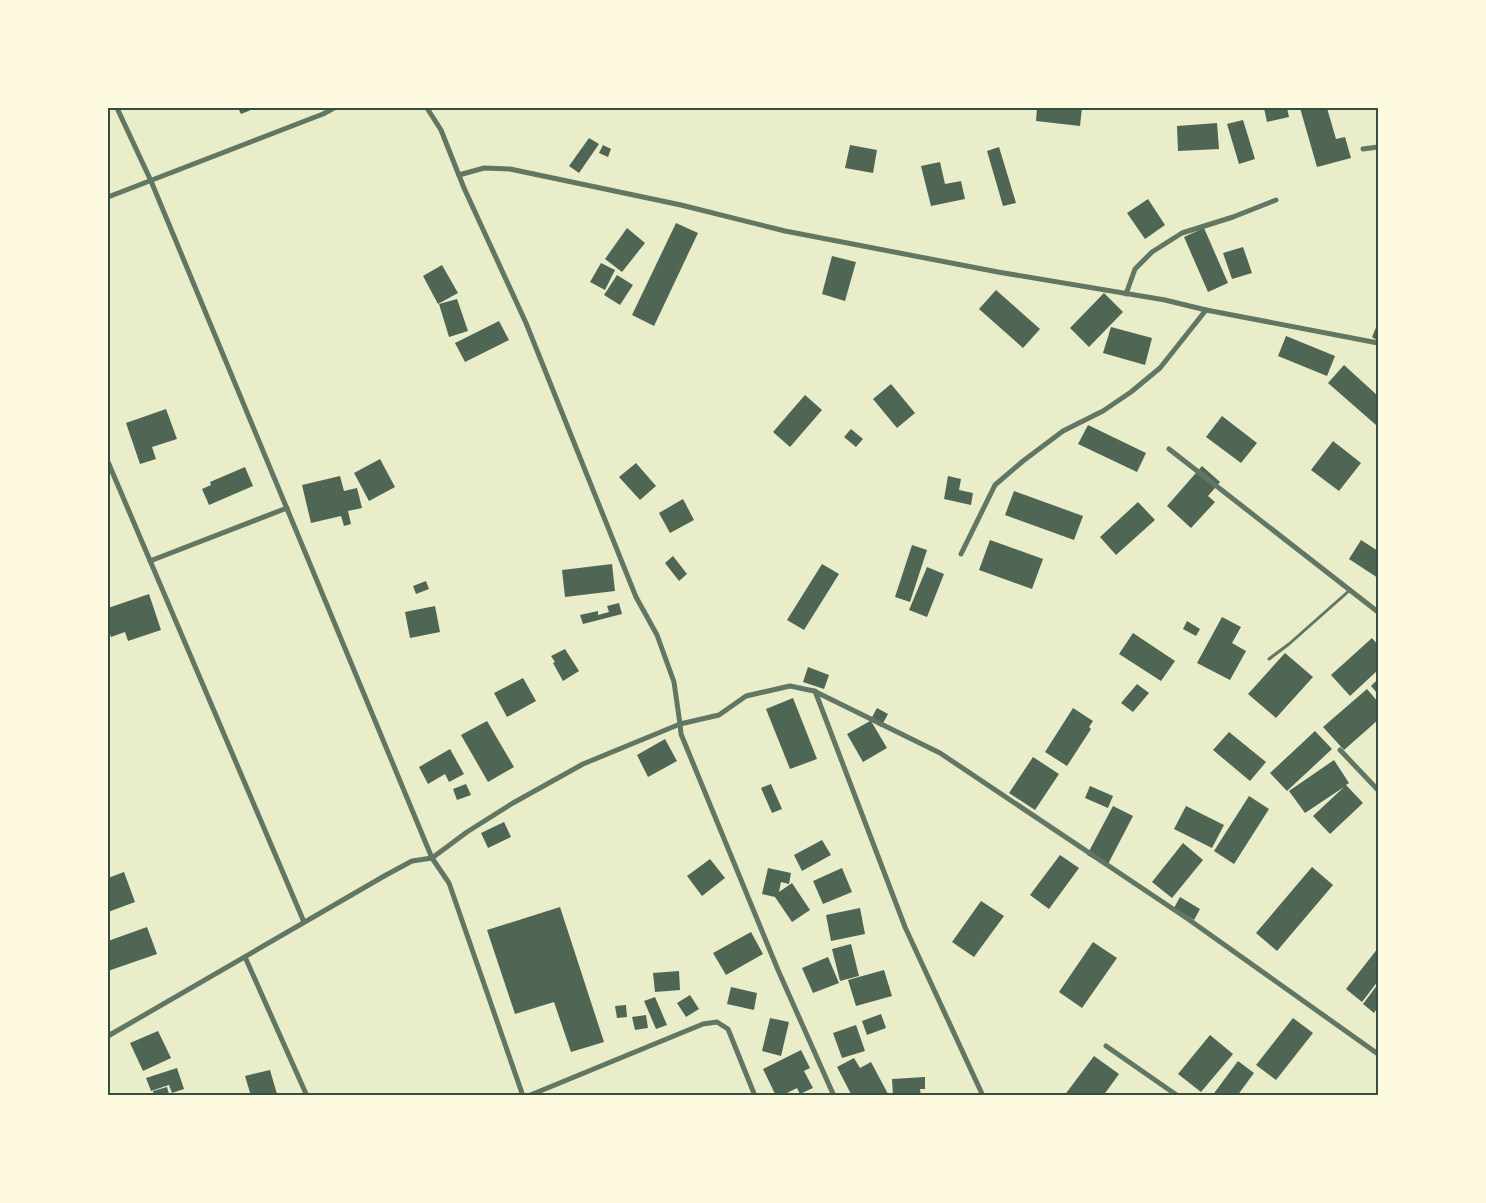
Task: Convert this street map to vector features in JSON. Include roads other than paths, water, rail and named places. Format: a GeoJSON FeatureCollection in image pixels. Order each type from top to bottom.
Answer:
{"type":"FeatureCollection","features":[{"type":"Feature","properties":{"kind":"street"},"geometry":{"type":"LineString","coordinates":[[117,108],[151,180],[432,858],[450,883],[523,1096]]}},
{"type":"Feature","properties":{"kind":"street"},"geometry":{"type":"LineString","coordinates":[[108,198],[323,114],[334,108]]}},
{"type":"Feature","properties":{"kind":"street"},"geometry":{"type":"LineString","coordinates":[[427,108],[441,130],[459,175],[526,323],[636,597],[657,635],[674,682],[681,734],[778,970],[834,1096]]}},
{"type":"Feature","properties":{"kind":"street"},"geometry":{"type":"LineString","coordinates":[[1363,149],[1378,147]]}},
{"type":"Feature","properties":{"kind":"street"},"geometry":{"type":"LineString","coordinates":[[459,175],[484,168],[510,169],[681,205],[785,231],[998,272],[1165,300],[1206,310],[1378,343]]}},
{"type":"Feature","properties":{"kind":"street"},"geometry":{"type":"LineString","coordinates":[[1126,294],[1135,269],[1152,252],[1182,233],[1233,218],[1276,200]]}},
{"type":"Feature","properties":{"kind":"street"},"geometry":{"type":"LineString","coordinates":[[961,554],[995,485],[1023,460],[1063,432],[1103,411],[1132,392],[1160,368],[1206,310]]}},
{"type":"Feature","properties":{"kind":"street"},"geometry":{"type":"LineString","coordinates":[[1169,449],[1378,612]]}},
{"type":"Feature","properties":{"kind":"street"},"geometry":{"type":"LineString","coordinates":[[108,462],[304,922]]}},
{"type":"Feature","properties":{"kind":"street"},"geometry":{"type":"LineString","coordinates":[[150,561],[287,508]]}},
{"type":"Feature","properties":{"kind":"street"},"geometry":{"type":"LineString","coordinates":[[108,1036],[394,870],[412,861],[432,858],[467,832],[513,803],[583,764],[680,724],[719,715],[746,696],[790,686],[814,691],[940,753],[1188,919],[1378,1054]]}},
{"type":"Feature","properties":{"kind":"street"},"geometry":{"type":"LineString","coordinates":[[814,691],[905,927],[983,1096]]}},
{"type":"Feature","properties":{"kind":"street"},"geometry":{"type":"LineString","coordinates":[[1340,750],[1378,790]]}},
{"type":"Feature","properties":{"kind":"street"},"geometry":{"type":"LineString","coordinates":[[245,957],[307,1096]]}},
{"type":"Feature","properties":{"kind":"street"},"geometry":{"type":"LineString","coordinates":[[528,1096],[703,1024],[717,1022],[728,1029],[755,1096]]}},
{"type":"Feature","properties":{"kind":"street"},"geometry":{"type":"LineString","coordinates":[[1106,1046],[1178,1096]]}},
{"type":"Feature","properties":{"kind":"lane"},"geometry":{"type":"LineString","coordinates":[[1269,659],[1350,590]]}}]}
